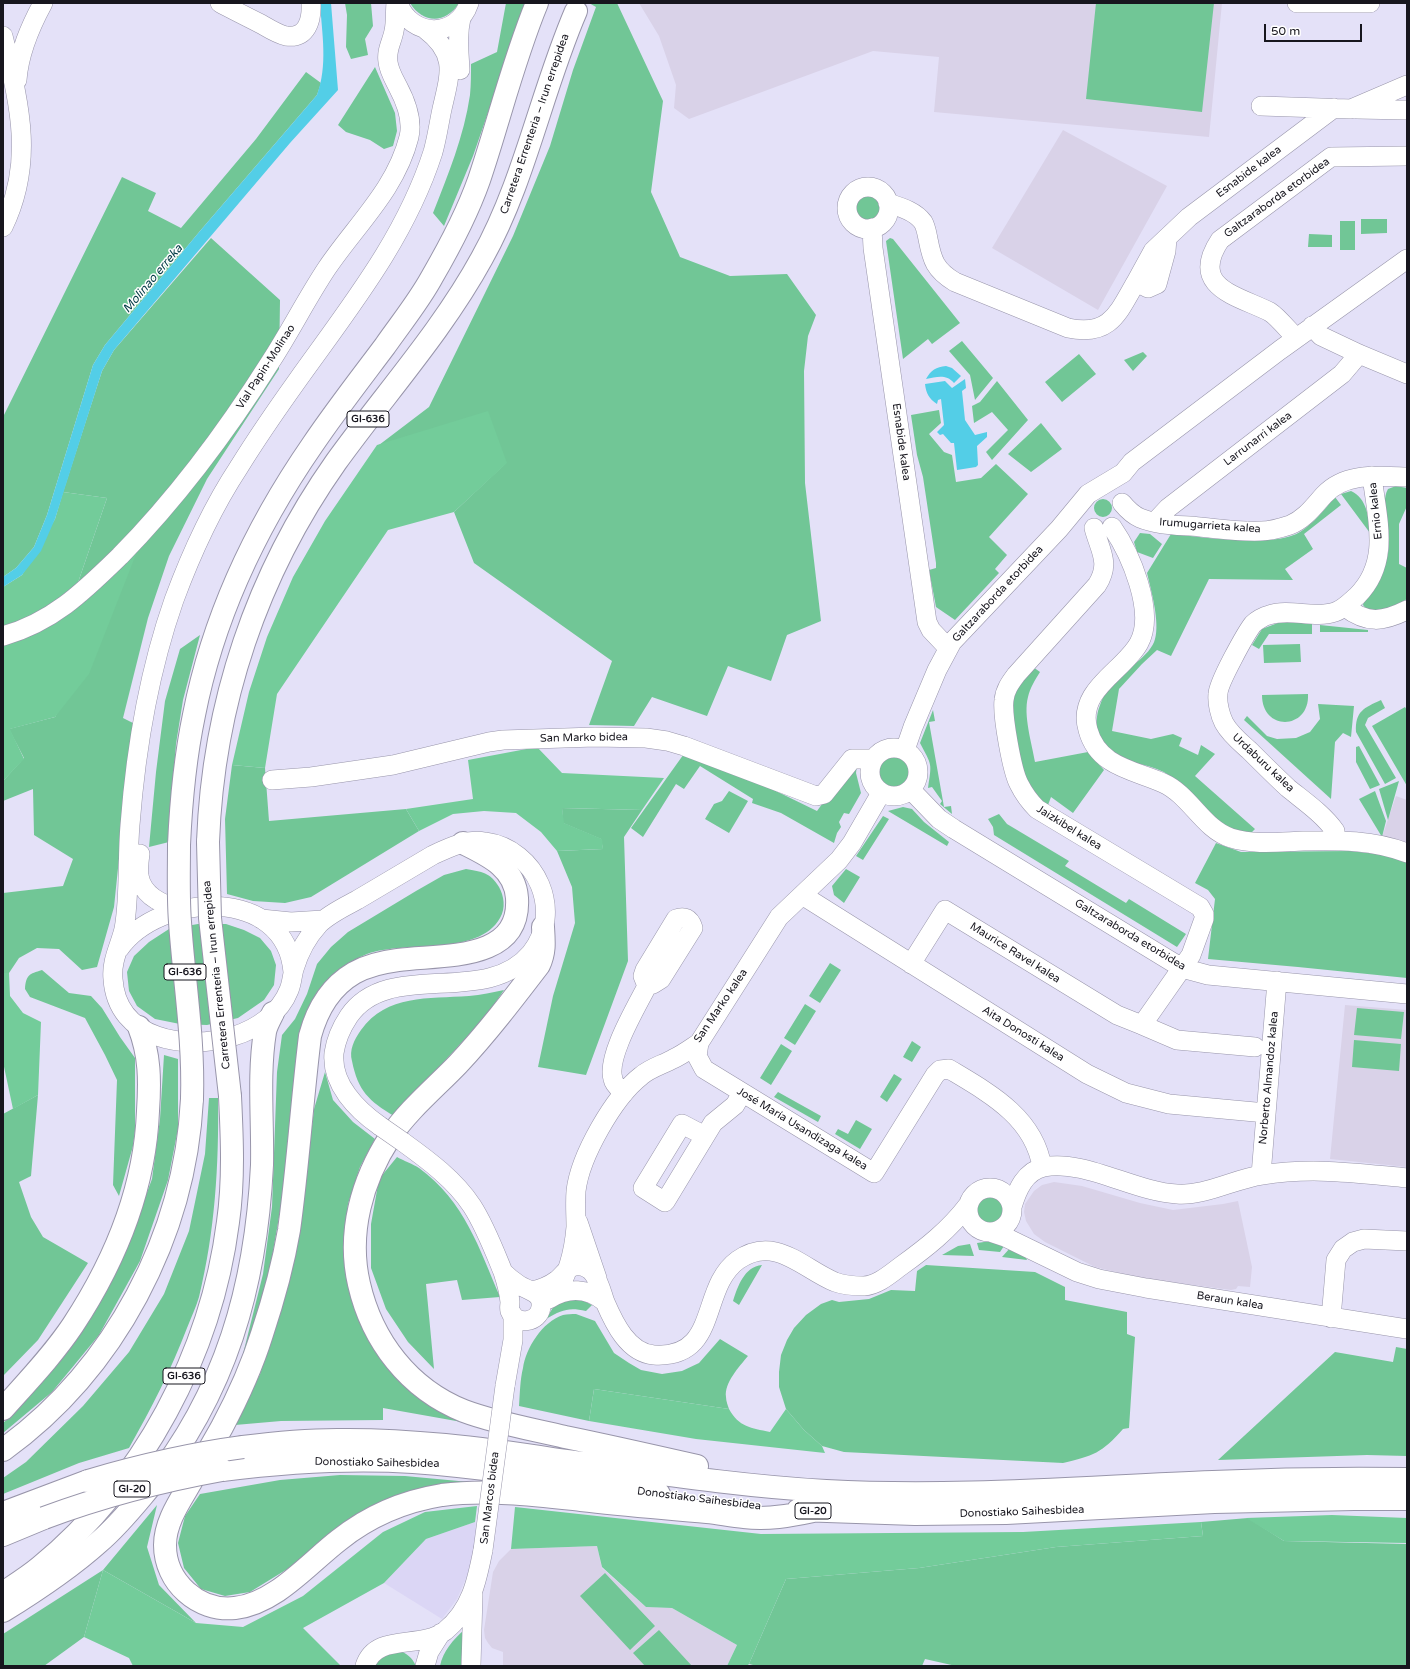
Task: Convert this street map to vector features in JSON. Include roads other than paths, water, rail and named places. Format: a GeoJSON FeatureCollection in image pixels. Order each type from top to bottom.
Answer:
{"type":"FeatureCollection","features":[{"type":"Feature","properties":{"kind":"main road","name":"GI-636"},"geometry":{"type":"LineString","coordinates":[[3,1450],[32,1426],[73,1386],[104,1348],[135,1300],[159,1249],[177,1195],[188,1139],[192,1099],[193,1054],[180,920],[179,845],[182,790],[194,714],[203,676],[216,635],[240,572],[262,528],[292,475],[328,422],[402,323],[423,292],[457,231],[478,181],[513,68],[537,3]]}},
{"type":"Feature","properties":{"kind":"main road","name":"Carretera Errenteria – Irun errepidea"},"geometry":{"type":"LineString","coordinates":[[3,1593],[40,1568],[83,1528],[123,1480],[150,1439],[179,1388],[202,1332],[212,1299],[222,1259],[228,1222],[232,1166],[230,1096],[210,918],[208,842],[210,791],[223,717],[242,644],[266,584],[290,534],[316,492],[353,439],[449,312],[484,256],[514,190],[557,59],[576,11]]}},
{"type":"Feature","properties":{"kind":"main road"},"geometry":{"type":"LineString","coordinates":[[463,843],[494,859],[512,878],[517,894],[514,920],[505,935],[494,943],[474,952],[456,956],[399,959],[364,968],[338,985],[325,999],[318,1011],[310,1036],[288,1231],[279,1273],[263,1333],[244,1383],[229,1414],[167,1527],[165,1536],[166,1556],[172,1574],[183,1590],[191,1597],[205,1604],[231,1609],[251,1605],[279,1589],[338,1540],[370,1519],[405,1504],[455,1494],[481,1493],[532,1495],[715,1512],[748,1518],[781,1517],[813,1511]]}},
{"type":"Feature","properties":{"kind":"main road"},"geometry":{"type":"LineString","coordinates":[[543,927],[545,947],[544,956],[539,965],[499,1017],[460,1062],[391,1135],[372,1168],[362,1198],[355,1232],[357,1275],[369,1317],[380,1340],[405,1372],[421,1386],[444,1401],[464,1411],[523,1428],[738,1474],[764,1486]]}},
{"type":"Feature","properties":{"kind":"main road"},"geometry":{"type":"LineString","coordinates":[[3,1611],[52,1581],[100,1542],[132,1509],[185,1438],[210,1392],[234,1334],[251,1269],[262,1166],[263,1063],[265,1031],[274,1013]]}},
{"type":"Feature","properties":{"kind":"main road"},"geometry":{"type":"LineString","coordinates":[[3,1409],[39,1369],[72,1326],[102,1277],[120,1238],[140,1174],[148,1126],[150,1079],[145,1042],[139,1027]]}},
{"type":"Feature","properties":{"kind":"main road","name":"Donostiako Saihesbidea"},"geometry":{"type":"LineString","coordinates":[[3,1513],[88,1481],[171,1459],[271,1443],[337,1440],[451,1445],[684,1477],[764,1486],[858,1492],[961,1494],[1285,1479],[1407,1479]]}},
{"type":"Feature","properties":{"kind":"main road","name":"Donostiako Saihesbidea"},"geometry":{"type":"LineString","coordinates":[[3,1535],[44,1518],[123,1492],[175,1479],[222,1470],[272,1464],[318,1461],[411,1462],[485,1470],[682,1497],[813,1511],[915,1514],[1006,1514],[1230,1502],[1407,1499]]}},
{"type":"Feature","properties":{"kind":"street"},"geometry":{"type":"LineString","coordinates":[[16,91],[20,56],[42,3]]}},
{"type":"Feature","properties":{"kind":"street"},"geometry":{"type":"LineString","coordinates":[[220,3],[280,34],[292,36],[298,34],[307,27],[311,18],[311,3]]}},
{"type":"Feature","properties":{"kind":"street"},"geometry":{"type":"LineString","coordinates":[[181,909],[167,906],[151,896],[146,891],[133,868],[133,781],[145,701],[174,600],[209,518],[235,472],[288,393],[373,275],[395,238],[425,175],[434,148],[449,70],[445,50],[439,39],[419,26],[402,12],[397,3]]}},
{"type":"Feature","properties":{"kind":"street","name":"Vial Papin-Molinao"},"geometry":{"type":"LineString","coordinates":[[3,636],[33,625],[70,603],[144,531],[180,491],[217,442],[272,360],[328,268],[389,185],[404,151],[409,135],[410,125],[409,113],[388,62],[388,49],[394,32],[397,3]]}},
{"type":"Feature","properties":{"kind":"street"},"geometry":{"type":"LineString","coordinates":[[1297,3],[1370,3]]}},
{"type":"Feature","properties":{"kind":"street"},"geometry":{"type":"LineString","coordinates":[[394,32],[419,26],[435,30],[445,28],[454,24],[465,10]]}},
{"type":"Feature","properties":{"kind":"street"},"geometry":{"type":"LineString","coordinates":[[323,920],[305,944],[293,972],[288,995],[274,1013],[262,1023],[238,1036],[200,1042],[181,1042],[166,1039],[151,1034],[139,1027],[124,1013],[118,1002],[112,976],[114,959],[124,930],[155,709],[167,658],[184,604],[213,536],[244,478],[301,393],[381,282],[404,243],[425,202],[444,151],[456,105],[460,79],[458,38],[465,10]]}},
{"type":"Feature","properties":{"kind":"street"},"geometry":{"type":"LineString","coordinates":[[3,30],[14,36],[23,35],[30,29]]}},
{"type":"Feature","properties":{"kind":"street"},"geometry":{"type":"LineString","coordinates":[[3,36],[21,120],[22,159],[14,198],[3,227]]}},
{"type":"Feature","properties":{"kind":"street"},"geometry":{"type":"LineString","coordinates":[[1343,108],[1407,85]]}},
{"type":"Feature","properties":{"kind":"street"},"geometry":{"type":"LineString","coordinates":[[1261,106],[1407,110]]}},
{"type":"Feature","properties":{"kind":"street","name":"Esnabide kalea"},"geometry":{"type":"LineString","coordinates":[[888,203],[911,211],[923,221],[932,257],[937,267],[946,277],[954,282],[1068,328],[1081,331],[1095,329],[1107,324],[1116,315],[1153,251],[1189,217],[1343,108]]}},
{"type":"Feature","properties":{"kind":"street","name":"Galtzaraborda etorbidea"},"geometry":{"type":"LineString","coordinates":[[1296,338],[1271,313],[1230,294],[1217,284],[1212,274],[1210,262],[1214,250],[1220,240],[1331,157],[1407,156]]}},
{"type":"Feature","properties":{"kind":"street"},"geometry":{"type":"LineString","coordinates":[[869,187],[881,192],[888,203],[886,218],[878,226],[872,228],[857,226],[849,217],[847,208],[851,196],[862,188],[869,187]]}},
{"type":"Feature","properties":{"kind":"street","name":"Esnabide kalea"},"geometry":{"type":"LineString","coordinates":[[872,228],[873,248],[927,622],[948,648]]}},
{"type":"Feature","properties":{"kind":"street","name":"Galtzaraborda etorbidea"},"geometry":{"type":"LineString","coordinates":[[905,750],[913,727],[948,648],[960,633],[1059,529],[1089,495],[1123,473],[1132,462],[1312,326],[1407,259]]}},
{"type":"Feature","properties":{"kind":"street"},"geometry":{"type":"LineString","coordinates":[[1312,326],[1321,336],[1407,374]]}},
{"type":"Feature","properties":{"kind":"street","name":"Larrunarri kalea"},"geometry":{"type":"LineString","coordinates":[[1147,520],[1168,508],[1342,374],[1359,354]]}},
{"type":"Feature","properties":{"kind":"street"},"geometry":{"type":"LineString","coordinates":[[1109,517],[1123,473]]}},
{"type":"Feature","properties":{"kind":"street","name":"Irumugarrieta kalea"},"geometry":{"type":"LineString","coordinates":[[1109,517],[1244,531],[1278,529],[1291,524],[1306,515],[1325,494],[1335,486],[1347,480],[1372,476],[1407,477]]}},
{"type":"Feature","properties":{"kind":"street","name":"Ernio kalea"},"geometry":{"type":"LineString","coordinates":[[1345,607],[1362,590],[1372,575],[1380,553],[1380,534],[1372,476]]}},
{"type":"Feature","properties":{"kind":"street"},"geometry":{"type":"LineString","coordinates":[[1109,517],[1086,521],[1082,514],[1082,507],[1089,495],[1107,489],[1109,517],[1121,540],[1139,585],[1143,597],[1145,622],[1139,643],[1102,682],[1090,702],[1086,722],[1093,741],[1102,753],[1111,762],[1126,770],[1152,778],[1167,785],[1180,794],[1215,830],[1229,837],[1261,843],[1329,841],[1359,842],[1383,846],[1407,853]]}},
{"type":"Feature","properties":{"kind":"street"},"geometry":{"type":"LineString","coordinates":[[1059,529],[1109,517]]}},
{"type":"Feature","properties":{"kind":"street","name":"Jaizkibel kalea"},"geometry":{"type":"LineString","coordinates":[[1109,517],[1105,570],[1102,578],[1016,675],[1008,686],[1004,698],[1003,712],[1018,784],[1037,809],[1200,907],[1204,914],[1204,919],[1191,955],[1182,968]]}},
{"type":"Feature","properties":{"kind":"street"},"geometry":{"type":"LineString","coordinates":[[1345,607],[1355,615],[1374,620],[1398,614],[1407,610]]}},
{"type":"Feature","properties":{"kind":"street","name":"Urdaburu kalea"},"geometry":{"type":"LineString","coordinates":[[1329,841],[1334,836],[1335,831],[1329,822],[1286,786],[1233,735],[1224,724],[1218,694],[1220,682],[1254,624],[1268,615],[1289,612],[1323,614],[1335,612],[1345,607]]}},
{"type":"Feature","properties":{"kind":"street","name":"San Marko bidea"},"geometry":{"type":"LineString","coordinates":[[272,780],[311,777],[392,766],[496,741],[595,736],[646,738],[684,746],[816,796],[824,794],[852,759],[873,759]]}},
{"type":"Feature","properties":{"kind":"street"},"geometry":{"type":"LineString","coordinates":[[891,748],[905,750],[915,759],[918,778],[911,790],[900,796],[881,793],[875,788],[869,774],[873,759],[878,753],[891,748]]}},
{"type":"Feature","properties":{"kind":"street","name":"Galtzaraborda etorbidea"},"geometry":{"type":"LineString","coordinates":[[911,790],[939,819],[954,829],[1182,968],[1208,975],[1407,994]]}},
{"type":"Feature","properties":{"kind":"street","name":"San Marko kalea"},"geometry":{"type":"LineString","coordinates":[[517,1312],[538,1315],[539,1295],[561,1286],[574,1243],[576,1190],[582,1166],[609,1114],[624,1093],[641,1076],[699,1043],[779,917],[839,860],[852,843],[881,793]]}},
{"type":"Feature","properties":{"kind":"street","name":"San Marcos bidea"},"geometry":{"type":"LineString","coordinates":[[323,920],[433,855],[463,843],[475,841],[496,844],[516,853],[526,861],[536,876],[543,893],[545,906],[543,927],[539,940],[521,964],[494,977],[480,980],[394,988],[378,993],[364,1000],[353,1010],[342,1027],[336,1042],[334,1054],[338,1077],[346,1094],[366,1116],[403,1142],[443,1174],[472,1206],[503,1272],[517,1312],[505,1386],[483,1550],[473,1593],[465,1608],[455,1621],[441,1634]]}},
{"type":"Feature","properties":{"kind":"street","name":"Aita Donosti kalea"},"geometry":{"type":"LineString","coordinates":[[802,895],[1087,1074],[1126,1093],[1168,1104],[1266,1113]]}},
{"type":"Feature","properties":{"kind":"street"},"geometry":{"type":"LineString","coordinates":[[114,959],[125,941],[142,926],[165,914],[181,909],[199,906],[227,908],[250,914],[271,925],[281,935],[288,947],[292,959],[293,972]]}},
{"type":"Feature","properties":{"kind":"street","name":"Maurice Ravel kalea"},"geometry":{"type":"LineString","coordinates":[[911,964],[945,910],[1117,1015],[1177,1040],[1255,1047]]}},
{"type":"Feature","properties":{"kind":"street"},"geometry":{"type":"LineString","coordinates":[[261,919],[291,922],[323,920]]}},
{"type":"Feature","properties":{"kind":"street"},"geometry":{"type":"LineString","coordinates":[[1142,1025],[1182,968]]}},
{"type":"Feature","properties":{"kind":"street","name":"Norberto Almandoz kalea"},"geometry":{"type":"LineString","coordinates":[[1261,1175],[1277,981]]}},
{"type":"Feature","properties":{"kind":"street"},"geometry":{"type":"LineString","coordinates":[[624,1093],[614,1084],[612,1077],[612,1065],[626,1026],[647,986]]}},
{"type":"Feature","properties":{"kind":"street"},"geometry":{"type":"LineString","coordinates":[[699,1043],[698,1056],[704,1069]]}},
{"type":"Feature","properties":{"kind":"street","name":"José María Usandizaga kalea"},"geometry":{"type":"LineString","coordinates":[[663,1064],[686,1061],[704,1069],[874,1173],[935,1075],[940,1070],[949,1068],[995,1096],[1025,1125],[1040,1156],[1042,1167]]}},
{"type":"Feature","properties":{"kind":"street"},"geometry":{"type":"LineString","coordinates":[[705,1136],[713,1123],[735,1105],[742,1093]]}},
{"type":"Feature","properties":{"kind":"street"},"geometry":{"type":"LineString","coordinates":[[988,1232],[974,1226],[967,1213],[970,1198],[975,1193],[982,1189],[1009,1184],[1026,1178],[1042,1167],[1056,1165],[1078,1168],[1159,1192],[1178,1194],[1195,1193],[1261,1175],[1330,1170],[1407,1178]]}},
{"type":"Feature","properties":{"kind":"street"},"geometry":{"type":"LineString","coordinates":[[934,1241],[950,1237],[988,1232],[1002,1228],[1008,1223],[1020,1186],[1026,1178]]}},
{"type":"Feature","properties":{"kind":"street"},"geometry":{"type":"LineString","coordinates":[[991,1187],[1002,1191],[1007,1196],[1012,1209]]}},
{"type":"Feature","properties":{"kind":"street"},"geometry":{"type":"LineString","coordinates":[[517,1312],[515,1294],[523,1290],[539,1295],[567,1291],[581,1291],[594,1294],[605,1302],[626,1340],[638,1350],[652,1355],[670,1355],[686,1349],[697,1339],[704,1327],[719,1283],[725,1272],[739,1259],[748,1254],[771,1250],[784,1254],[835,1282],[866,1286],[880,1281],[934,1241],[952,1225],[968,1205]]}},
{"type":"Feature","properties":{"kind":"street","name":"Beraun kalea"},"geometry":{"type":"LineString","coordinates":[[1012,1209],[1030,1239],[1057,1261]]}},
{"type":"Feature","properties":{"kind":"street","name":"San Marko kalea"},"geometry":{"type":"LineString","coordinates":[[576,1215],[605,1302]]}},
{"type":"Feature","properties":{"kind":"street","name":"Beraun kalea"},"geometry":{"type":"LineString","coordinates":[[988,1232],[1005,1237],[1077,1272],[1106,1280],[1146,1288],[1331,1318],[1407,1328]]}},
{"type":"Feature","properties":{"kind":"street"},"geometry":{"type":"LineString","coordinates":[[1331,1318],[1336,1260],[1343,1249],[1353,1242],[1364,1238],[1407,1241]]}},
{"type":"Feature","properties":{"kind":"street"},"geometry":{"type":"LineString","coordinates":[[567,1270],[575,1266],[585,1267],[593,1273],[599,1282]]}},
{"type":"Feature","properties":{"kind":"street"},"geometry":{"type":"LineString","coordinates":[[503,1272],[514,1281],[539,1295]]}},
{"type":"Feature","properties":{"kind":"street"},"geometry":{"type":"LineString","coordinates":[[471,1666],[473,1593]]}},
{"type":"Feature","properties":{"kind":"street"},"geometry":{"type":"LineString","coordinates":[[366,1666],[370,1656],[375,1651],[386,1645],[419,1641],[441,1634]]}},
{"type":"Feature","properties":{"kind":"street"},"geometry":{"type":"LineString","coordinates":[[423,1666],[429,1652],[441,1634]]}},
{"type":"Feature","properties":{"kind":"street"},"geometry":{"type":"LineString","coordinates":[[396,1644],[406,1646],[417,1655],[423,1666]]}},
{"type":"Feature","properties":{"kind":"water"},"geometry":{"type":"Polygon","coordinates":[[[320,3],[331,3],[338,90],[290,143],[114,350],[102,371],[55,519],[41,551],[22,575],[3,587],[3,577],[16,568],[34,547],[47,515],[93,365],[105,345],[200,231],[317,95],[323,61],[320,3]]]}},
{"type":"Feature","properties":{"kind":"water"},"geometry":{"type":"Polygon","coordinates":[[[946,366],[952,368],[961,376],[954,383],[945,377],[926,379],[934,370],[939,367],[946,366]]]}},
{"type":"Feature","properties":{"kind":"water"},"geometry":{"type":"Polygon","coordinates":[[[965,379],[966,388],[962,391],[965,420],[975,435],[987,432],[987,437],[977,446],[978,465],[976,467],[957,470],[954,443],[951,443],[943,434],[940,435],[937,432],[944,425],[941,399],[938,400],[937,404],[932,400],[927,393],[925,384],[945,381],[952,388],[965,379]]]}},
{"type":"Feature","properties":{"kind":"water label","name":"Molinao erreka"},"geometry":{"type":"Point","coordinates":[153,279]}}]}
